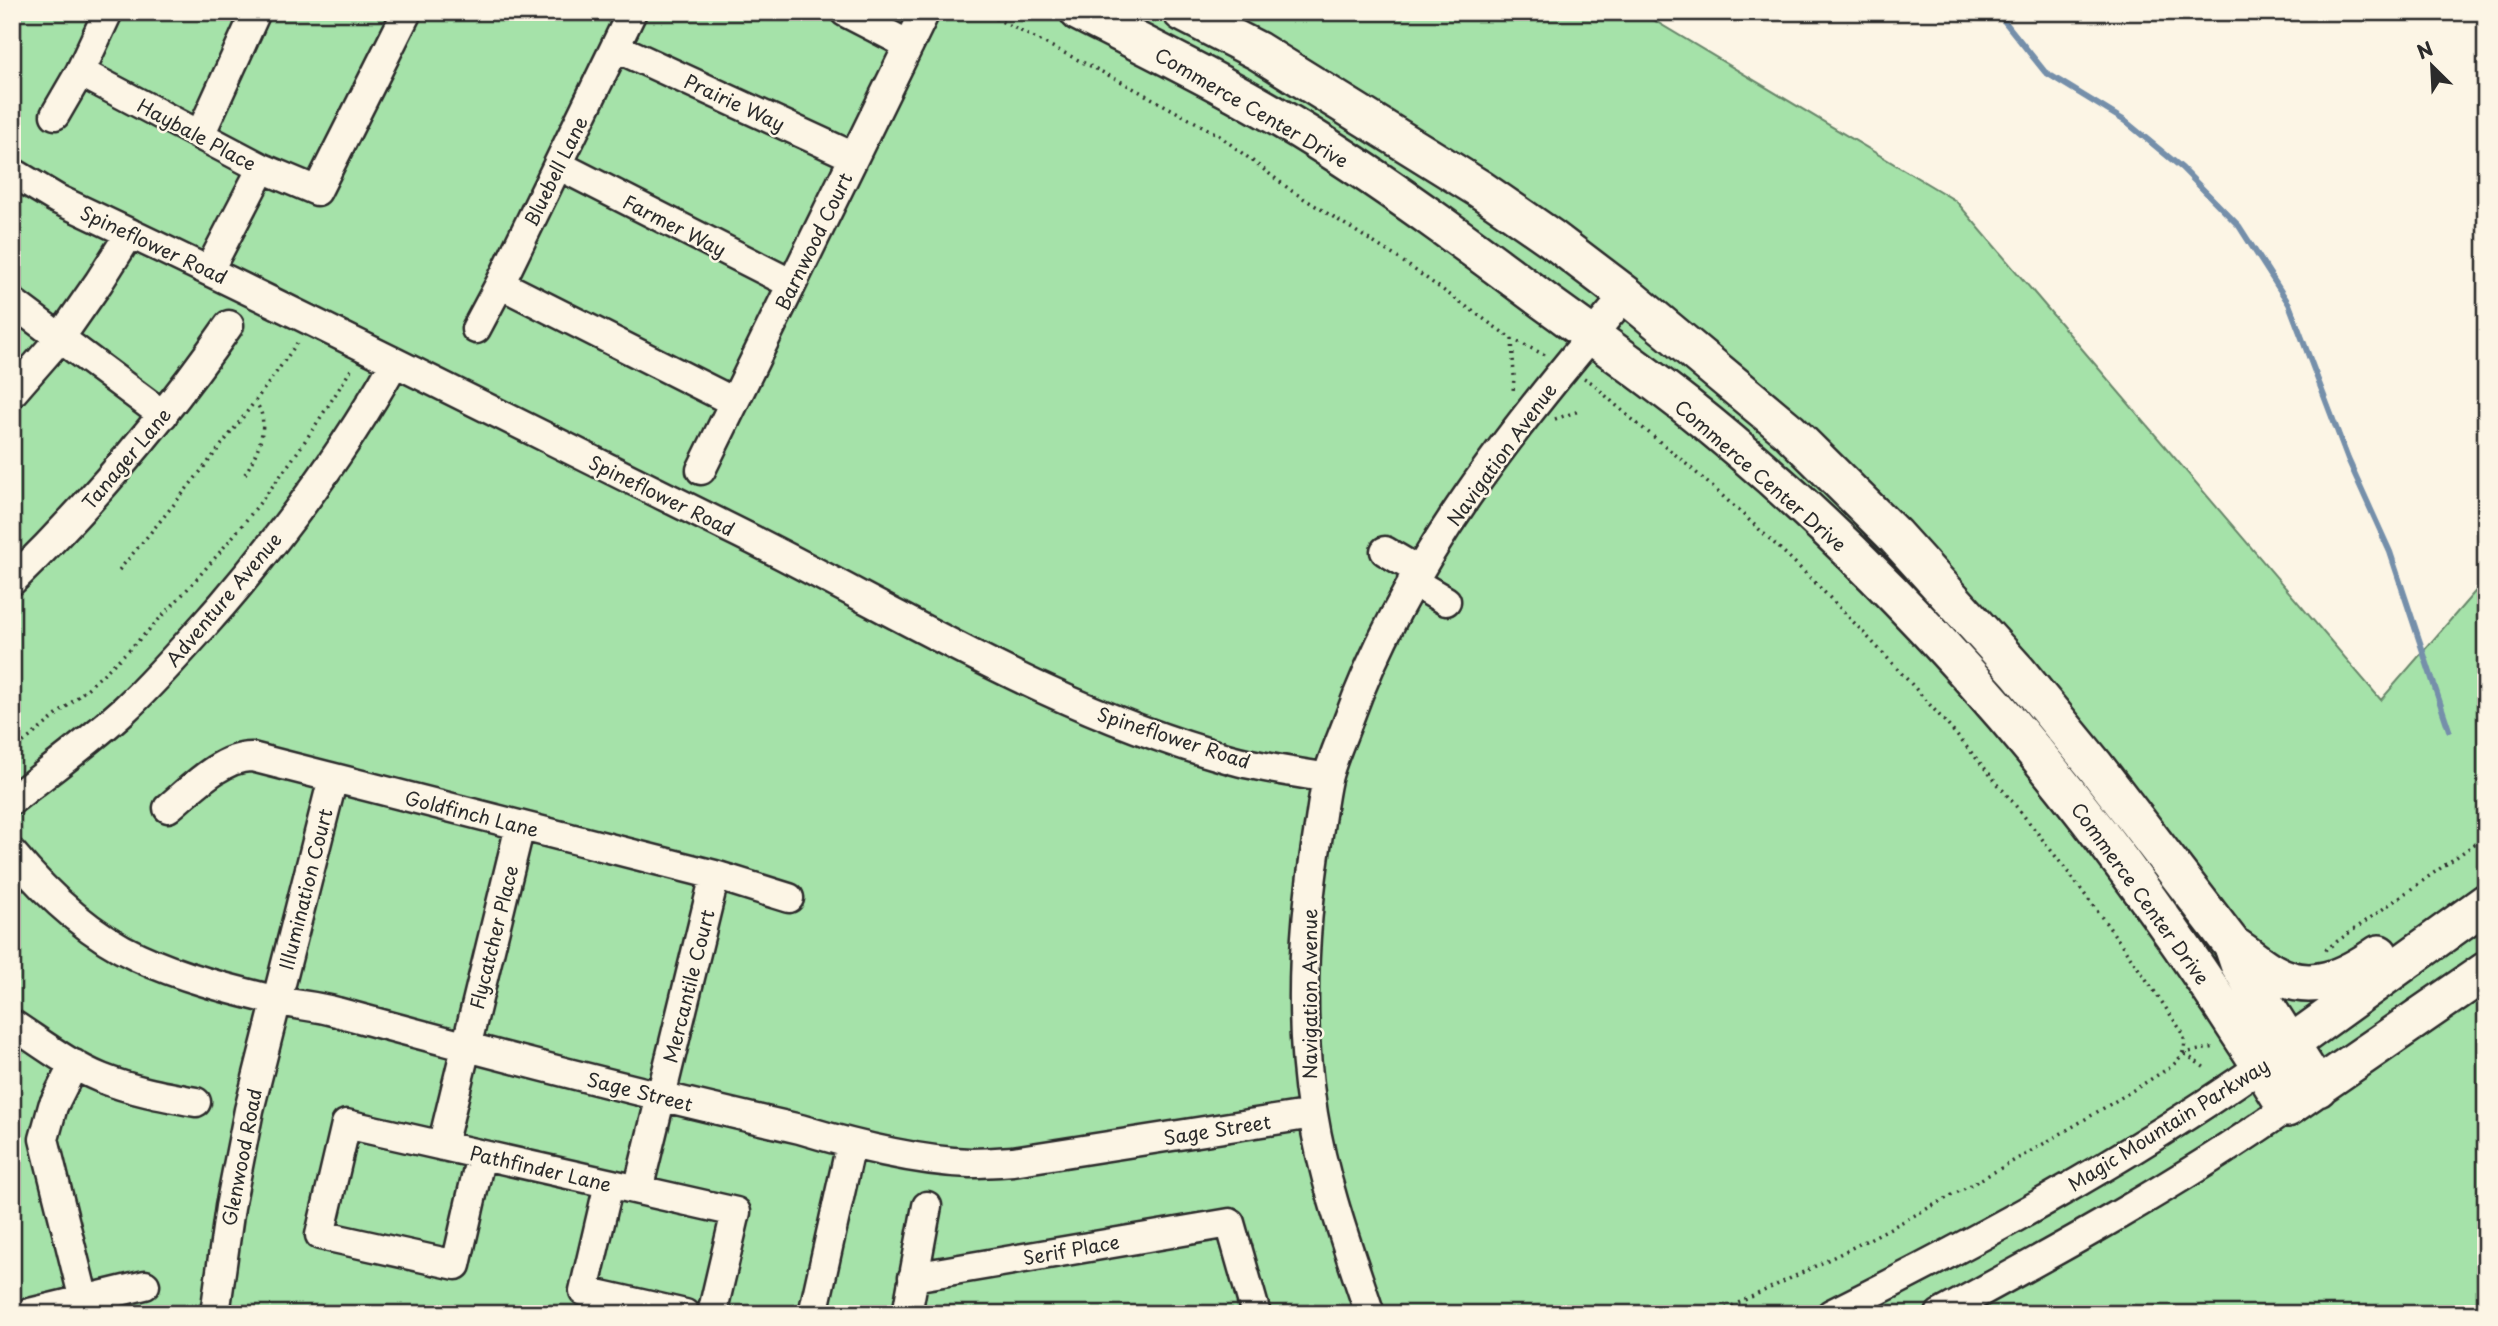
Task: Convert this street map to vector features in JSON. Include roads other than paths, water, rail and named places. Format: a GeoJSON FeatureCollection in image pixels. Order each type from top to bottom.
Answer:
{"type":"FeatureCollection","features":[{"type":"Feature","properties":{"kind":"main road","name":"Commerce Center Drive"},"geometry":{"type":"LineString","coordinates":[[1079,12],[1250,102],[1326,146],[1592,335],[1685,405],[1773,480],[1865,567],[1967,673],[2074,799],[2159,914],[2287,1108]]}},
{"type":"Feature","properties":{"kind":"main road","name":"Commerce Center Drive"},"geometry":{"type":"LineString","coordinates":[[1182,12],[1258,51],[1480,189],[1551,238],[1626,295],[1788,431],[1895,536],[2018,672],[2087,755],[2233,946],[2239,964],[2318,1088]]}},
{"type":"Feature","properties":{"kind":"main road"},"geometry":{"type":"LineString","coordinates":[[2233,946],[2290,981],[2320,983],[2355,971],[2398,941],[2472,914]]}},
{"type":"Feature","properties":{"kind":"main road","name":"Magic Mountain Parkway"},"geometry":{"type":"LineString","coordinates":[[2261,1066],[2472,914]]}},
{"type":"Feature","properties":{"kind":"main road"},"geometry":{"type":"LineString","coordinates":[[2287,1108],[2486,971]]}},
{"type":"Feature","properties":{"kind":"street"},"geometry":{"type":"LineString","coordinates":[[55,115],[80,72],[108,12]]}},
{"type":"Feature","properties":{"kind":"street"},"geometry":{"type":"LineString","coordinates":[[200,135],[257,12]]}},
{"type":"Feature","properties":{"kind":"street","name":"Haybale Place"},"geometry":{"type":"LineString","coordinates":[[80,72],[262,168],[317,191],[407,12]]}},
{"type":"Feature","properties":{"kind":"street","name":"Bluebell Lane"},"geometry":{"type":"LineString","coordinates":[[476,329],[632,12]]}},
{"type":"Feature","properties":{"kind":"street"},"geometry":{"type":"LineString","coordinates":[[845,12],[909,45]]}},
{"type":"Feature","properties":{"kind":"street","name":"Barnwood Court"},"geometry":{"type":"LineString","coordinates":[[701,470],[925,12]]}},
{"type":"Feature","properties":{"kind":"street","name":"Prairie Way"},"geometry":{"type":"LineString","coordinates":[[615,47],[854,157]]}},
{"type":"Feature","properties":{"kind":"street","name":"Farmer Way"},"geometry":{"type":"LineString","coordinates":[[558,165],[792,284]]}},
{"type":"Feature","properties":{"kind":"street"},"geometry":{"type":"LineString","coordinates":[[209,270],[262,168]]}},
{"type":"Feature","properties":{"kind":"street","name":"Spineflower Road"},"geometry":{"type":"LineString","coordinates":[[12,172],[57,199],[209,270],[741,534],[1040,689],[1142,730],[1232,760],[1327,778]]}},
{"type":"Feature","properties":{"kind":"street"},"geometry":{"type":"LineString","coordinates":[[12,393],[60,338],[130,233]]}},
{"type":"Feature","properties":{"kind":"street"},"geometry":{"type":"LineString","coordinates":[[500,284],[734,402]]}},
{"type":"Feature","properties":{"kind":"street","name":"Navigation Avenue"},"geometry":{"type":"LineString","coordinates":[[1370,1314],[1331,1197],[1313,1114],[1306,1043],[1305,938],[1312,868],[1327,778],[1365,673],[1415,576],[1479,480],[1556,378],[1626,295]]}},
{"type":"Feature","properties":{"kind":"street"},"geometry":{"type":"LineString","coordinates":[[12,302],[163,415]]}},
{"type":"Feature","properties":{"kind":"street","name":"Tanager Lane"},"geometry":{"type":"LineString","coordinates":[[12,581],[70,524],[163,415],[229,325]]}},
{"type":"Feature","properties":{"kind":"street","name":"Adventure Avenue"},"geometry":{"type":"LineString","coordinates":[[12,800],[123,710],[197,635],[264,554],[326,471],[377,394],[394,363]]}},
{"type":"Feature","properties":{"kind":"street"},"geometry":{"type":"LineString","coordinates":[[1385,551],[1446,601]]}},
{"type":"Feature","properties":{"kind":"street","name":"Goldfinch Lane"},"geometry":{"type":"LineString","coordinates":[[167,808],[228,761],[240,757],[263,760],[715,875],[789,898]]}},
{"type":"Feature","properties":{"kind":"street","name":"Illumination Court"},"geometry":{"type":"LineString","coordinates":[[276,1001],[333,778]]}},
{"type":"Feature","properties":{"kind":"street","name":"Flycatcher Place"},"geometry":{"type":"LineString","coordinates":[[442,1146],[520,825]]}},
{"type":"Feature","properties":{"kind":"street","name":"Sage Street"},"geometry":{"type":"LineString","coordinates":[[12,853],[37,882],[79,921],[136,957],[187,977],[276,1001],[333,1010],[466,1048],[800,1129],[851,1144],[970,1163],[1013,1161],[1313,1114]]}},
{"type":"Feature","properties":{"kind":"street","name":"Mercantile Court"},"geometry":{"type":"LineString","coordinates":[[638,1190],[715,875]]}},
{"type":"Feature","properties":{"kind":"street","name":"Glenwood Road"},"geometry":{"type":"LineString","coordinates":[[215,1314],[230,1207],[276,1001]]}},
{"type":"Feature","properties":{"kind":"street"},"geometry":{"type":"LineString","coordinates":[[12,1024],[74,1065],[100,1077],[151,1094],[195,1102]]}},
{"type":"Feature","properties":{"kind":"street"},"geometry":{"type":"LineString","coordinates":[[74,1065],[53,1105],[44,1139],[84,1300]]}},
{"type":"Feature","properties":{"kind":"street","name":"Magic Mountain Parkway"},"geometry":{"type":"LineString","coordinates":[[1831,1314],[1993,1230],[2111,1163],[2261,1066]]}},
{"type":"Feature","properties":{"kind":"street"},"geometry":{"type":"LineString","coordinates":[[1940,1314],[2125,1211],[2240,1141],[2287,1108]]}},
{"type":"Feature","properties":{"kind":"street","name":"Pathfinder Lane"},"geometry":{"type":"LineString","coordinates":[[481,1155],[456,1265],[320,1235],[345,1124],[736,1212],[712,1314]]}},
{"type":"Feature","properties":{"kind":"street"},"geometry":{"type":"LineString","coordinates":[[813,1314],[851,1144]]}},
{"type":"Feature","properties":{"kind":"street"},"geometry":{"type":"LineString","coordinates":[[609,1184],[584,1291],[685,1314]]}},
{"type":"Feature","properties":{"kind":"street"},"geometry":{"type":"LineString","coordinates":[[907,1314],[927,1206]]}},
{"type":"Feature","properties":{"kind":"street","name":"Serif Place"},"geometry":{"type":"LineString","coordinates":[[913,1278],[1230,1223],[1256,1314]]}},
{"type":"Feature","properties":{"kind":"street"},"geometry":{"type":"LineString","coordinates":[[35,1312],[145,1284]]}},
{"type":"Feature","properties":{"kind":"waterway"},"geometry":{"type":"LineString","coordinates":[[1997,12],[2045,72],[2125,121],[2182,168],[2239,226],[2289,304],[2348,459],[2390,552],[2449,730]]}}]}
